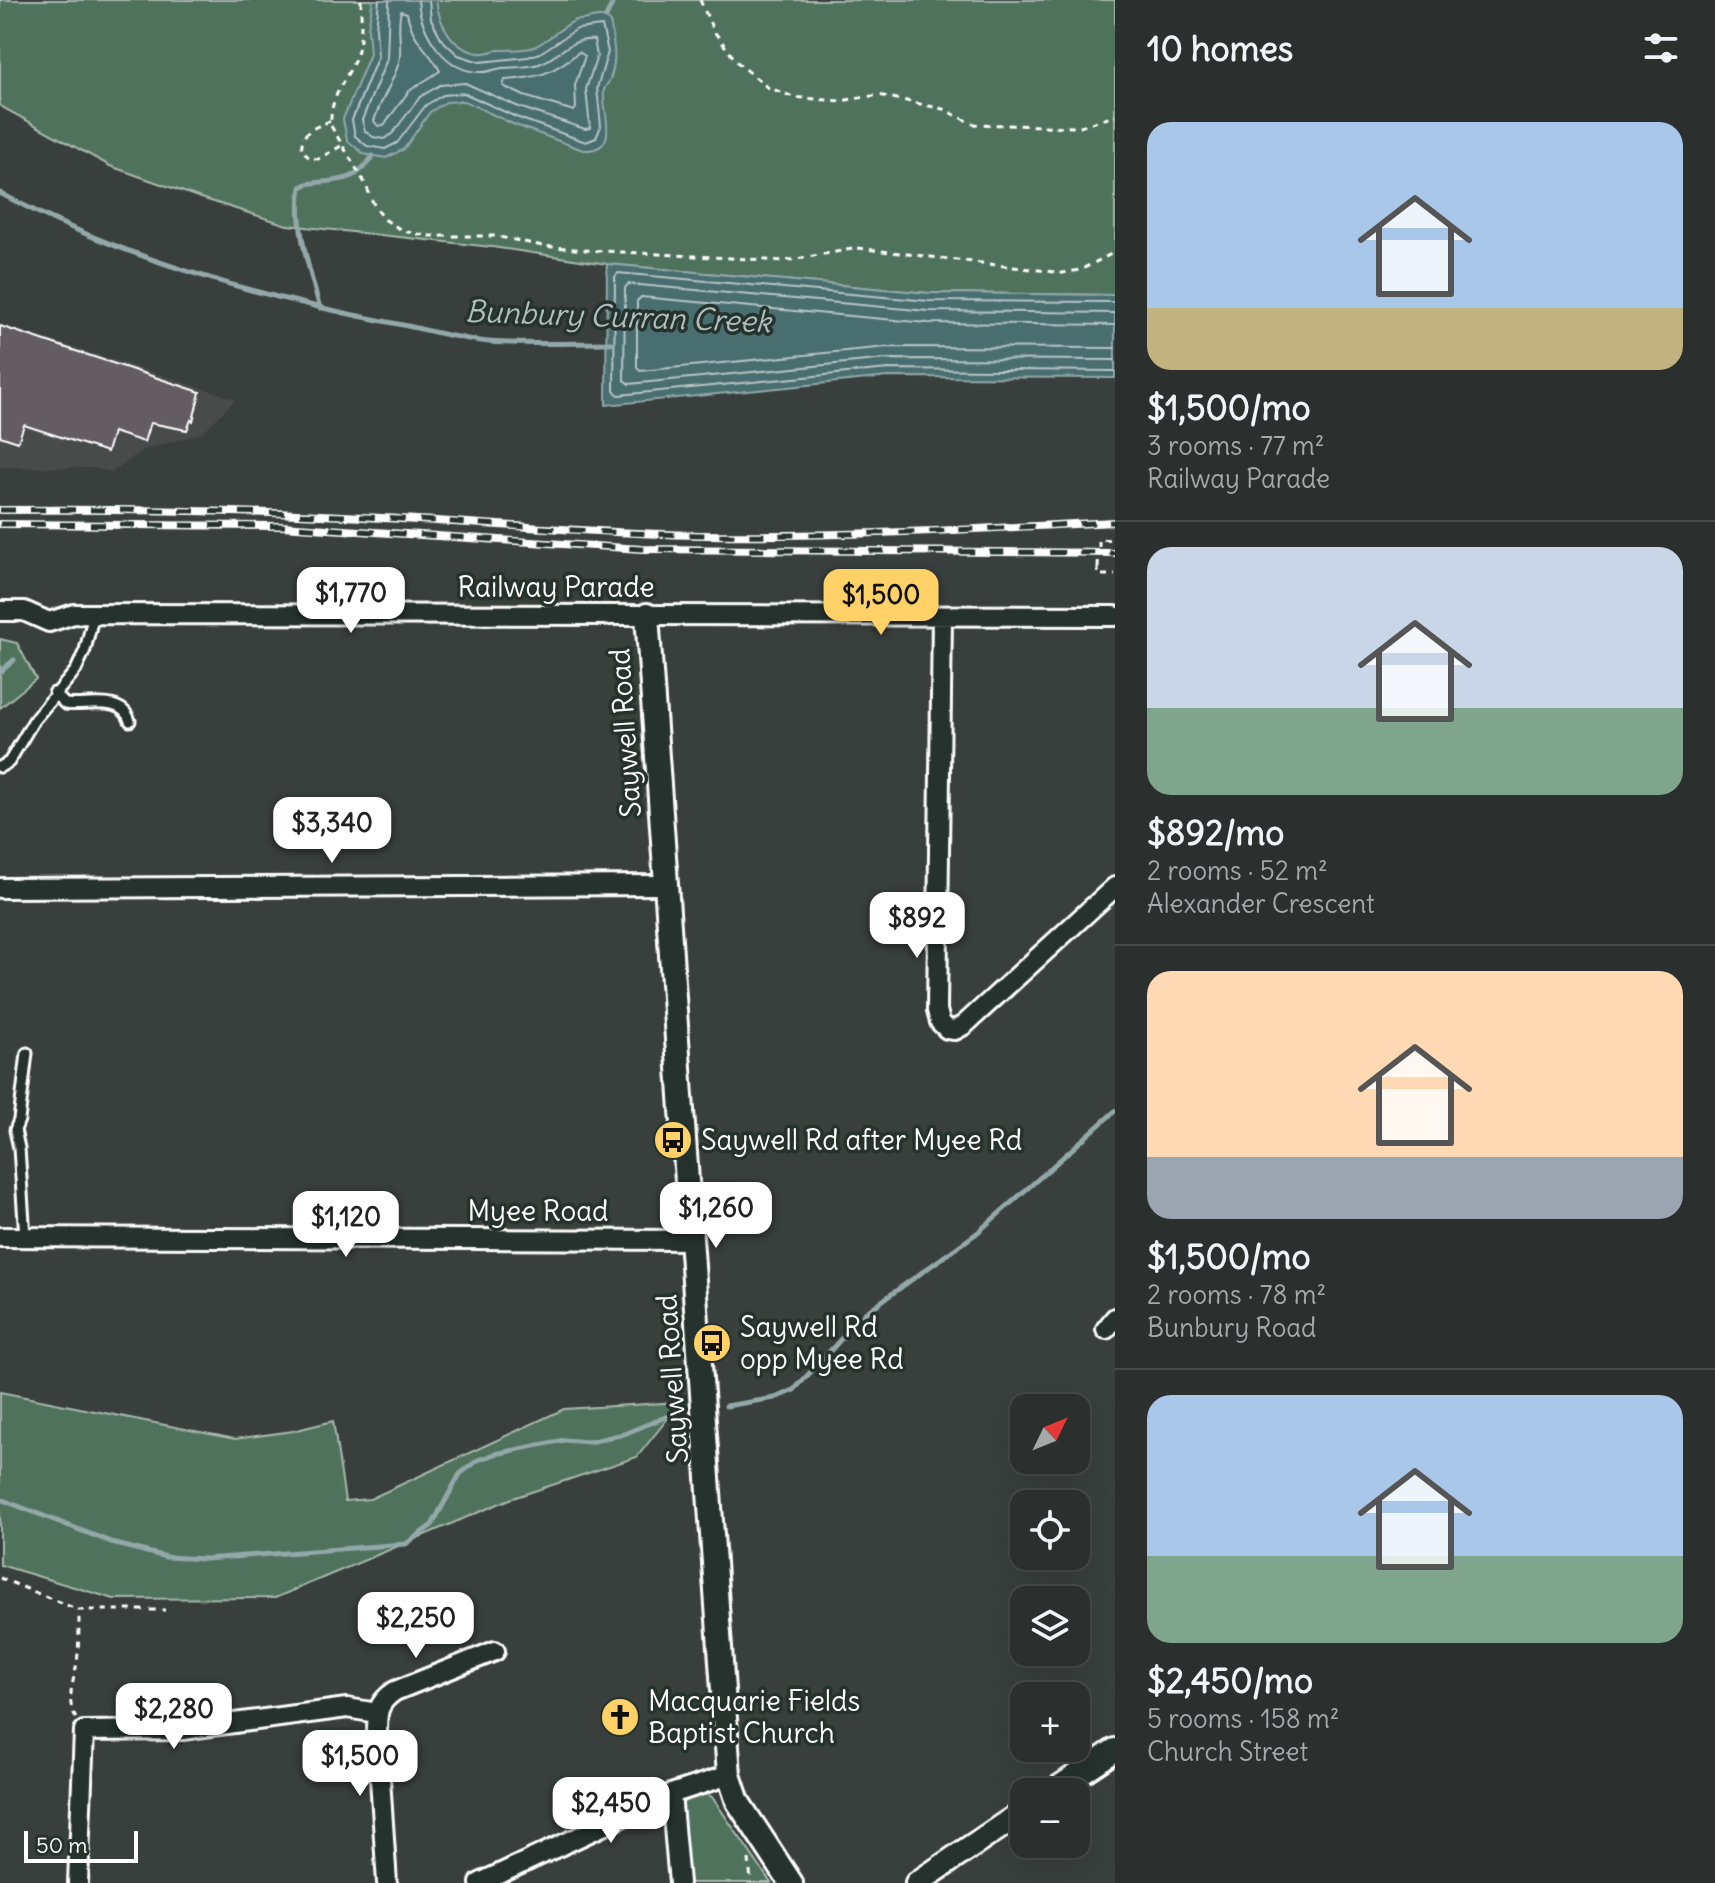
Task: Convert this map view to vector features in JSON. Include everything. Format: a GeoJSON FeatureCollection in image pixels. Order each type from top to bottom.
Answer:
{"type":"FeatureCollection","features":[{"type":"Feature","properties":{"kind":"street","name":"Railway Parade"},"geometry":{"type":"LineString","coordinates":[[0,611],[24,611],[49,622],[74,614],[1115,616]]}},
{"type":"Feature","properties":{"kind":"street","name":"Saywell Road"},"geometry":{"type":"LineString","coordinates":[[647,615],[729,1775],[738,1802],[791,1883]]}},
{"type":"Feature","properties":{"kind":"street"},"geometry":{"type":"LineString","coordinates":[[942,616],[937,1010],[940,1022],[947,1029],[955,1030],[964,1025],[1115,887]]}},
{"type":"Feature","properties":{"kind":"street"},"geometry":{"type":"LineString","coordinates":[[0,888],[665,885]]}},
{"type":"Feature","properties":{"kind":"street","name":"Myee Road"},"geometry":{"type":"LineString","coordinates":[[0,1237],[692,1240]]}},
{"type":"Feature","properties":{"kind":"street"},"geometry":{"type":"LineString","coordinates":[[387,1883],[377,1713],[384,1699],[395,1691],[495,1651]]}},
{"type":"Feature","properties":{"kind":"street"},"geometry":{"type":"LineString","coordinates":[[78,1883],[84,1731],[182,1730],[347,1708],[377,1713]]}},
{"type":"Feature","properties":{"kind":"street"},"geometry":{"type":"LineString","coordinates":[[1073,1778],[1115,1750]]}},
{"type":"Feature","properties":{"kind":"street"},"geometry":{"type":"LineString","coordinates":[[480,1883],[671,1794],[729,1775]]}},
{"type":"Feature","properties":{"kind":"street"},"geometry":{"type":"LineString","coordinates":[[671,1794],[679,1883]]}},
{"type":"Feature","properties":{"kind":"street"},"geometry":{"type":"LineString","coordinates":[[917,1883],[1010,1820]]}},
{"type":"Feature","properties":{"kind":"lane"},"geometry":{"type":"LineString","coordinates":[[0,767],[9,762],[34,720],[76,670],[85,650],[94,614]]}},
{"type":"Feature","properties":{"kind":"lane"},"geometry":{"type":"LineString","coordinates":[[54,693],[65,704],[119,706],[127,712],[130,721]]}},
{"type":"Feature","properties":{"kind":"lane"},"geometry":{"type":"LineString","coordinates":[[25,1237],[15,1130],[19,1120],[27,1053]]}},
{"type":"Feature","properties":{"kind":"path"},"geometry":{"type":"LineString","coordinates":[[361,0],[357,52],[338,88],[331,120],[334,133],[374,205],[384,219],[403,231],[428,236],[495,236],[543,246],[586,250],[785,261],[858,248],[1063,273],[1080,270],[1115,252]]}},
{"type":"Feature","properties":{"kind":"path"},"geometry":{"type":"LineString","coordinates":[[700,0],[713,30],[737,62],[767,87],[793,97],[840,101],[879,95],[943,109],[973,124],[1077,127],[1115,116]]}},
{"type":"Feature","properties":{"kind":"path"},"geometry":{"type":"LineString","coordinates":[[331,120],[307,133],[302,140],[302,149],[309,158],[318,159],[341,146]]}},
{"type":"Feature","properties":{"kind":"path"},"geometry":{"type":"LineString","coordinates":[[1115,540],[1099,539],[1098,567],[1098,575],[1115,575]]}},
{"type":"Feature","properties":{"kind":"path"},"geometry":{"type":"LineString","coordinates":[[0,1578],[79,1610],[165,1610]]}},
{"type":"Feature","properties":{"kind":"path"},"geometry":{"type":"LineString","coordinates":[[79,1610],[71,1711],[84,1731]]}},
{"type":"Feature","properties":{"kind":"path"},"geometry":{"type":"LineString","coordinates":[[749,1859],[751,1883]]}},
{"type":"Feature","properties":{"kind":"shaded area"},"geometry":{"type":"Polygon","coordinates":[[[0,324],[236,399],[202,433],[143,450],[112,472],[91,468],[0,467],[0,324]]]}},
{"type":"Feature","properties":{"kind":"green space"},"geometry":{"type":"Polygon","coordinates":[[[0,0],[1115,0],[1115,295],[929,293],[607,264],[492,247],[287,225],[110,166],[0,106],[0,0]]]}},
{"type":"Feature","properties":{"kind":"green space"},"geometry":{"type":"Polygon","coordinates":[[[0,639],[17,643],[36,679],[0,708],[0,639]]]}},
{"type":"Feature","properties":{"kind":"green space"},"geometry":{"type":"Polygon","coordinates":[[[0,1392],[235,1439],[293,1431],[333,1421],[345,1501],[370,1499],[564,1409],[681,1402],[637,1457],[510,1499],[275,1598],[114,1599],[0,1565],[0,1392]]]}},
{"type":"Feature","properties":{"kind":"green space"},"geometry":{"type":"Polygon","coordinates":[[[703,1793],[712,1797],[771,1883],[683,1883],[679,1808],[687,1797],[703,1793]]]}},
{"type":"Feature","properties":{"kind":"water"},"geometry":{"type":"Polygon","coordinates":[[[373,0],[436,0],[440,18],[449,34],[462,47],[481,53],[530,48],[576,20],[606,18],[611,25],[614,57],[612,73],[604,90],[607,128],[603,144],[595,149],[583,150],[513,124],[464,101],[446,102],[430,112],[404,149],[386,158],[364,154],[347,140],[343,119],[370,54],[368,28],[373,0]]]}},
{"type":"Feature","properties":{"kind":"water"},"geometry":{"type":"Polygon","coordinates":[[[607,264],[929,293],[1115,295],[1115,378],[888,377],[606,405],[607,264]]]}},
{"type":"Feature","properties":{"kind":"building"},"geometry":{"type":"Polygon","coordinates":[[[0,326],[200,392],[193,421],[187,430],[150,423],[144,442],[113,432],[107,452],[24,425],[18,442],[0,436],[0,326]]]}},
{"type":"Feature","properties":{"kind":"waterway"},"geometry":{"type":"LineString","coordinates":[[606,17],[614,0]]}},
{"type":"Feature","properties":{"kind":"waterway"},"geometry":{"type":"LineString","coordinates":[[320,308],[301,232],[301,187],[352,176],[373,156]]}},
{"type":"Feature","properties":{"kind":"waterway","name":"Bunbury Curran Creek"},"geometry":{"type":"LineString","coordinates":[[0,193],[93,237],[142,256],[292,301],[477,341],[611,343]]}},
{"type":"Feature","properties":{"kind":"waterway"},"geometry":{"type":"LineString","coordinates":[[0,672],[14,660]]}},
{"type":"Feature","properties":{"kind":"waterway"},"geometry":{"type":"LineString","coordinates":[[726,1406],[775,1398],[794,1390],[865,1313],[977,1233],[1115,1111]]}},
{"type":"Feature","properties":{"kind":"waterway"},"geometry":{"type":"LineString","coordinates":[[0,1499],[116,1544],[166,1557],[205,1559],[406,1544],[432,1525],[460,1474],[478,1460],[564,1440],[589,1442],[624,1434],[680,1411]]}},
{"type":"Feature","properties":{"kind":"railway"},"geometry":{"type":"LineString","coordinates":[[0,510],[287,514],[703,535],[857,534],[1115,522]]}},
{"type":"Feature","properties":{"kind":"railway"},"geometry":{"type":"LineString","coordinates":[[0,524],[281,526],[642,549],[1115,553]]}},
{"type":"Feature","properties":{"kind":"place","name":"Saywell Rd after Myee Rd"},"geometry":{"type":"Point","coordinates":[673,1140]}},
{"type":"Feature","properties":{"kind":"place","name":"Saywell Rd opp Myee Rd"},"geometry":{"type":"Point","coordinates":[712,1343]}},
{"type":"Feature","properties":{"kind":"place","name":"Macquarie Fields Baptist Church"},"geometry":{"type":"Point","coordinates":[620,1717]}}]}
